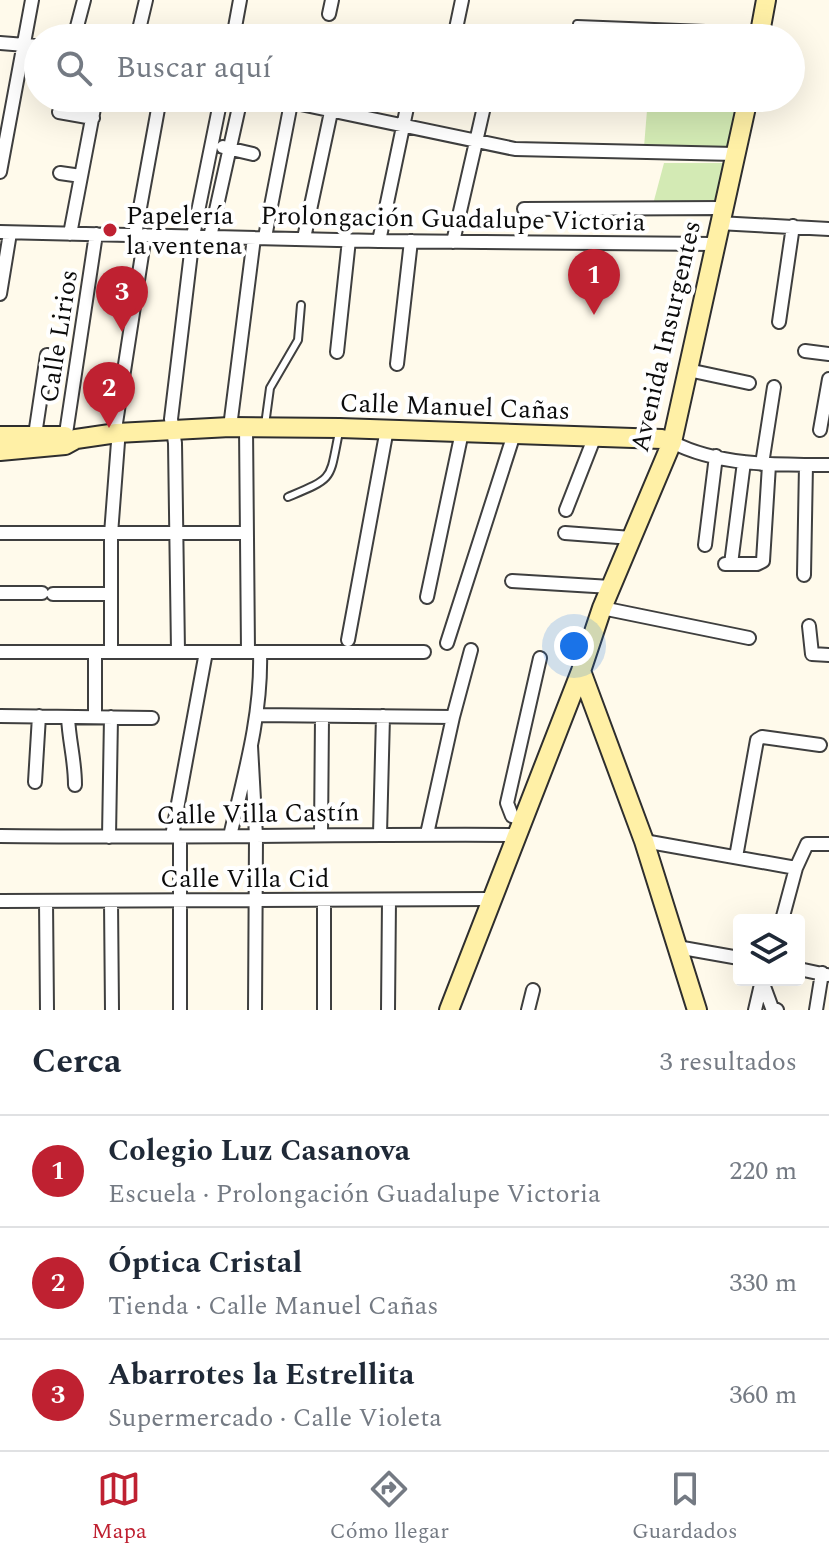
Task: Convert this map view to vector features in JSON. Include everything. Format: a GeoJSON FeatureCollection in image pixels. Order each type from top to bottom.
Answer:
{"type":"FeatureCollection","features":[{"type":"Feature","properties":{"kind":"street"},"geometry":{"type":"LineString","coordinates":[[28,24],[32,0]]}},
{"type":"Feature","properties":{"kind":"street"},"geometry":{"type":"LineString","coordinates":[[78,24],[84,0]]}},
{"type":"Feature","properties":{"kind":"street"},"geometry":{"type":"LineString","coordinates":[[140,24],[146,0]]}},
{"type":"Feature","properties":{"kind":"street"},"geometry":{"type":"LineString","coordinates":[[236,24],[240,0]]}},
{"type":"Feature","properties":{"kind":"street"},"geometry":{"type":"LineString","coordinates":[[329,14],[332,0]]}},
{"type":"Feature","properties":{"kind":"street"},"geometry":{"type":"LineString","coordinates":[[457,24],[462,0]]}},
{"type":"Feature","properties":{"kind":"street"},"geometry":{"type":"LineString","coordinates":[[762,24],[766,0]]}},
{"type":"Feature","properties":{"kind":"street"},"geometry":{"type":"LineString","coordinates":[[0,43],[24,46],[0,172]]}},
{"type":"Feature","properties":{"kind":"street"},"geometry":{"type":"LineString","coordinates":[[59,112],[93,118]]}},
{"type":"Feature","properties":{"kind":"street","name":"Calle Lirios"},"geometry":{"type":"LineString","coordinates":[[70,234],[94,112]]}},
{"type":"Feature","properties":{"kind":"street"},"geometry":{"type":"LineString","coordinates":[[111,652],[111,534],[116,423],[158,112]]}},
{"type":"Feature","properties":{"kind":"street"},"geometry":{"type":"LineString","coordinates":[[178,651],[175,443],[172,429],[193,236],[218,112]]}},
{"type":"Feature","properties":{"kind":"street"},"geometry":{"type":"LineString","coordinates":[[210,237],[237,112]]}},
{"type":"Feature","properties":{"kind":"street"},"geometry":{"type":"LineString","coordinates":[[230,836],[251,746],[261,676],[254,652],[246,533],[247,427],[260,238],[289,112]]}},
{"type":"Feature","properties":{"kind":"street"},"geometry":{"type":"LineString","coordinates":[[304,238],[330,112]]}},
{"type":"Feature","properties":{"kind":"street"},"geometry":{"type":"LineString","coordinates":[[361,112],[515,149],[735,154]]}},
{"type":"Feature","properties":{"kind":"street"},"geometry":{"type":"LineString","coordinates":[[379,241],[406,112]]}},
{"type":"Feature","properties":{"kind":"street"},"geometry":{"type":"LineString","coordinates":[[453,242],[483,112]]}},
{"type":"Feature","properties":{"kind":"street","name":"Avenida Insurgentes"},"geometry":{"type":"LineString","coordinates":[[449,1010],[581,671],[602,608],[672,442],[745,112]]}},
{"type":"Feature","properties":{"kind":"street"},"geometry":{"type":"LineString","coordinates":[[212,144],[253,154]]}},
{"type":"Feature","properties":{"kind":"street"},"geometry":{"type":"LineString","coordinates":[[60,173],[81,176]]}},
{"type":"Feature","properties":{"kind":"street"},"geometry":{"type":"LineString","coordinates":[[524,209],[720,216],[829,229]]}},
{"type":"Feature","properties":{"kind":"street"},"geometry":{"type":"LineString","coordinates":[[779,322],[793,226]]}},
{"type":"Feature","properties":{"kind":"street"},"geometry":{"type":"LineString","coordinates":[[0,294],[5,233]]}},
{"type":"Feature","properties":{"kind":"street","name":"Prolongación Guadalupe Victoria"},"geometry":{"type":"LineString","coordinates":[[5,233],[714,244]]}},
{"type":"Feature","properties":{"kind":"street","name":"Calle Lirios"},"geometry":{"type":"LineString","coordinates":[[68,440],[96,234]]}},
{"type":"Feature","properties":{"kind":"street"},"geometry":{"type":"LineString","coordinates":[[337,352],[349,240]]}},
{"type":"Feature","properties":{"kind":"street"},"geometry":{"type":"LineString","coordinates":[[397,364],[411,241]]}},
{"type":"Feature","properties":{"kind":"street"},"geometry":{"type":"LineString","coordinates":[[805,351],[829,354]]}},
{"type":"Feature","properties":{"kind":"street"},"geometry":{"type":"LineString","coordinates":[[35,435],[47,355]]}},
{"type":"Feature","properties":{"kind":"street"},"geometry":{"type":"LineString","coordinates":[[688,370],[749,383]]}},
{"type":"Feature","properties":{"kind":"street"},"geometry":{"type":"LineString","coordinates":[[820,430],[827,407],[829,379]]}},
{"type":"Feature","properties":{"kind":"street"},"geometry":{"type":"LineString","coordinates":[[744,462],[728,564],[757,564],[763,561],[765,464],[774,387]]}},
{"type":"Feature","properties":{"kind":"street","name":"Calle Manuel Cañas"},"geometry":{"type":"LineString","coordinates":[[0,451],[117,433],[172,429],[340,428],[662,439],[681,447],[744,462],[829,465]]}},
{"type":"Feature","properties":{"kind":"street"},"geometry":{"type":"LineString","coordinates":[[348,640],[387,429]]}},
{"type":"Feature","properties":{"kind":"street"},"geometry":{"type":"LineString","coordinates":[[427,597],[462,432]]}},
{"type":"Feature","properties":{"kind":"street"},"geometry":{"type":"LineString","coordinates":[[447,643],[514,434]]}},
{"type":"Feature","properties":{"kind":"street","name":"Calle Manuel Cañas"},"geometry":{"type":"LineString","coordinates":[[0,436],[35,435],[68,440]]}},
{"type":"Feature","properties":{"kind":"street"},"geometry":{"type":"LineString","coordinates":[[566,510],[595,436]]}},
{"type":"Feature","properties":{"kind":"street"},"geometry":{"type":"LineString","coordinates":[[705,545],[716,456]]}},
{"type":"Feature","properties":{"kind":"street"},"geometry":{"type":"LineString","coordinates":[[804,575],[806,465]]}},
{"type":"Feature","properties":{"kind":"street"},"geometry":{"type":"LineString","coordinates":[[0,533],[246,533]]}},
{"type":"Feature","properties":{"kind":"street"},"geometry":{"type":"LineString","coordinates":[[565,533],[632,538]]}},
{"type":"Feature","properties":{"kind":"street"},"geometry":{"type":"LineString","coordinates":[[512,581],[611,587]]}},
{"type":"Feature","properties":{"kind":"street"},"geometry":{"type":"LineString","coordinates":[[0,593],[110,594]]}},
{"type":"Feature","properties":{"kind":"street"},"geometry":{"type":"LineString","coordinates":[[602,608],[749,638]]}},
{"type":"Feature","properties":{"kind":"street"},"geometry":{"type":"LineString","coordinates":[[809,626],[812,654],[829,655]]}},
{"type":"Feature","properties":{"kind":"street"},"geometry":{"type":"LineString","coordinates":[[427,834],[471,650]]}},
{"type":"Feature","properties":{"kind":"street"},"geometry":{"type":"LineString","coordinates":[[0,652],[424,652]]}},
{"type":"Feature","properties":{"kind":"street"},"geometry":{"type":"LineString","coordinates":[[180,1010],[181,901],[176,837],[206,652]]}},
{"type":"Feature","properties":{"kind":"street"},"geometry":{"type":"LineString","coordinates":[[95,653],[95,716]]}},
{"type":"Feature","properties":{"kind":"street"},"geometry":{"type":"LineString","coordinates":[[519,827],[507,803],[540,658]]}},
{"type":"Feature","properties":{"kind":"street"},"geometry":{"type":"LineString","coordinates":[[581,671],[644,841],[697,1010]]}},
{"type":"Feature","properties":{"kind":"street"},"geometry":{"type":"LineString","coordinates":[[257,715],[453,717]]}},
{"type":"Feature","properties":{"kind":"street"},"geometry":{"type":"LineString","coordinates":[[0,716],[152,718]]}},
{"type":"Feature","properties":{"kind":"street"},"geometry":{"type":"LineString","coordinates":[[35,782],[39,716]]}},
{"type":"Feature","properties":{"kind":"street"},"geometry":{"type":"LineString","coordinates":[[321,835],[322,716]]}},
{"type":"Feature","properties":{"kind":"street"},"geometry":{"type":"LineString","coordinates":[[380,834],[383,716]]}},
{"type":"Feature","properties":{"kind":"street"},"geometry":{"type":"LineString","coordinates":[[68,717],[69,742],[75,757],[75,785]]}},
{"type":"Feature","properties":{"kind":"street"},"geometry":{"type":"LineString","coordinates":[[109,837],[111,717]]}},
{"type":"Feature","properties":{"kind":"street"},"geometry":{"type":"LineString","coordinates":[[736,857],[757,740],[762,737],[820,745]]}},
{"type":"Feature","properties":{"kind":"street"},"geometry":{"type":"LineString","coordinates":[[251,746],[256,836],[255,1010]]}},
{"type":"Feature","properties":{"kind":"street","name":"Calle Villa Castín"},"geometry":{"type":"LineString","coordinates":[[0,836],[427,834],[519,827]]}},
{"type":"Feature","properties":{"kind":"street"},"geometry":{"type":"LineString","coordinates":[[644,841],[796,868]]}},
{"type":"Feature","properties":{"kind":"street"},"geometry":{"type":"LineString","coordinates":[[784,914],[796,868],[807,844],[829,844]]}},
{"type":"Feature","properties":{"kind":"street","name":"Calle Villa Cid"},"geometry":{"type":"LineString","coordinates":[[0,901],[491,899]]}},
{"type":"Feature","properties":{"kind":"street"},"geometry":{"type":"LineString","coordinates":[[324,900],[324,1010]]}},
{"type":"Feature","properties":{"kind":"street"},"geometry":{"type":"LineString","coordinates":[[388,1010],[389,900]]}},
{"type":"Feature","properties":{"kind":"street"},"geometry":{"type":"LineString","coordinates":[[46,901],[47,1010]]}},
{"type":"Feature","properties":{"kind":"street"},"geometry":{"type":"LineString","coordinates":[[111,901],[112,1010]]}},
{"type":"Feature","properties":{"kind":"street"},"geometry":{"type":"LineString","coordinates":[[677,947],[733,957]]}},
{"type":"Feature","properties":{"kind":"street"},"geometry":{"type":"LineString","coordinates":[[805,970],[825,974],[816,1010]]}},
{"type":"Feature","properties":{"kind":"street"},"geometry":{"type":"LineString","coordinates":[[755,1010],[761,986]]}},
{"type":"Feature","properties":{"kind":"street"},"geometry":{"type":"LineString","coordinates":[[764,986],[772,1008],[777,1010]]}},
{"type":"Feature","properties":{"kind":"street"},"geometry":{"type":"LineString","coordinates":[[528,1010],[533,990]]}},
{"type":"Feature","properties":{"kind":"lane"},"geometry":{"type":"LineString","coordinates":[[247,427],[298,340],[301,305]]}},
{"type":"Feature","properties":{"kind":"lane"},"geometry":{"type":"LineString","coordinates":[[288,497],[324,481],[331,473],[340,428]]}},
{"type":"Feature","properties":{"kind":"green space"},"geometry":{"type":"Polygon","coordinates":[[[647,112],[740,112],[733,151],[644,147],[647,112]]]}},
{"type":"Feature","properties":{"kind":"green space"},"geometry":{"type":"Polygon","coordinates":[[[664,163],[727,163],[718,209],[652,208],[664,163]]]}},
{"type":"Feature","properties":{"kind":"place","name":"Papelería la ventena"},"geometry":{"type":"Point","coordinates":[110,230]}},
{"type":"Feature","properties":{"kind":"place","name":"Colegio Luz Casanova"},"geometry":{"type":"Point","coordinates":[594,315]}},
{"type":"Feature","properties":{"kind":"place","name":"Abarrotes la Estrellita"},"geometry":{"type":"Point","coordinates":[122,332]}},
{"type":"Feature","properties":{"kind":"place","name":"Óptica Cristal"},"geometry":{"type":"Point","coordinates":[109,428]}}]}
